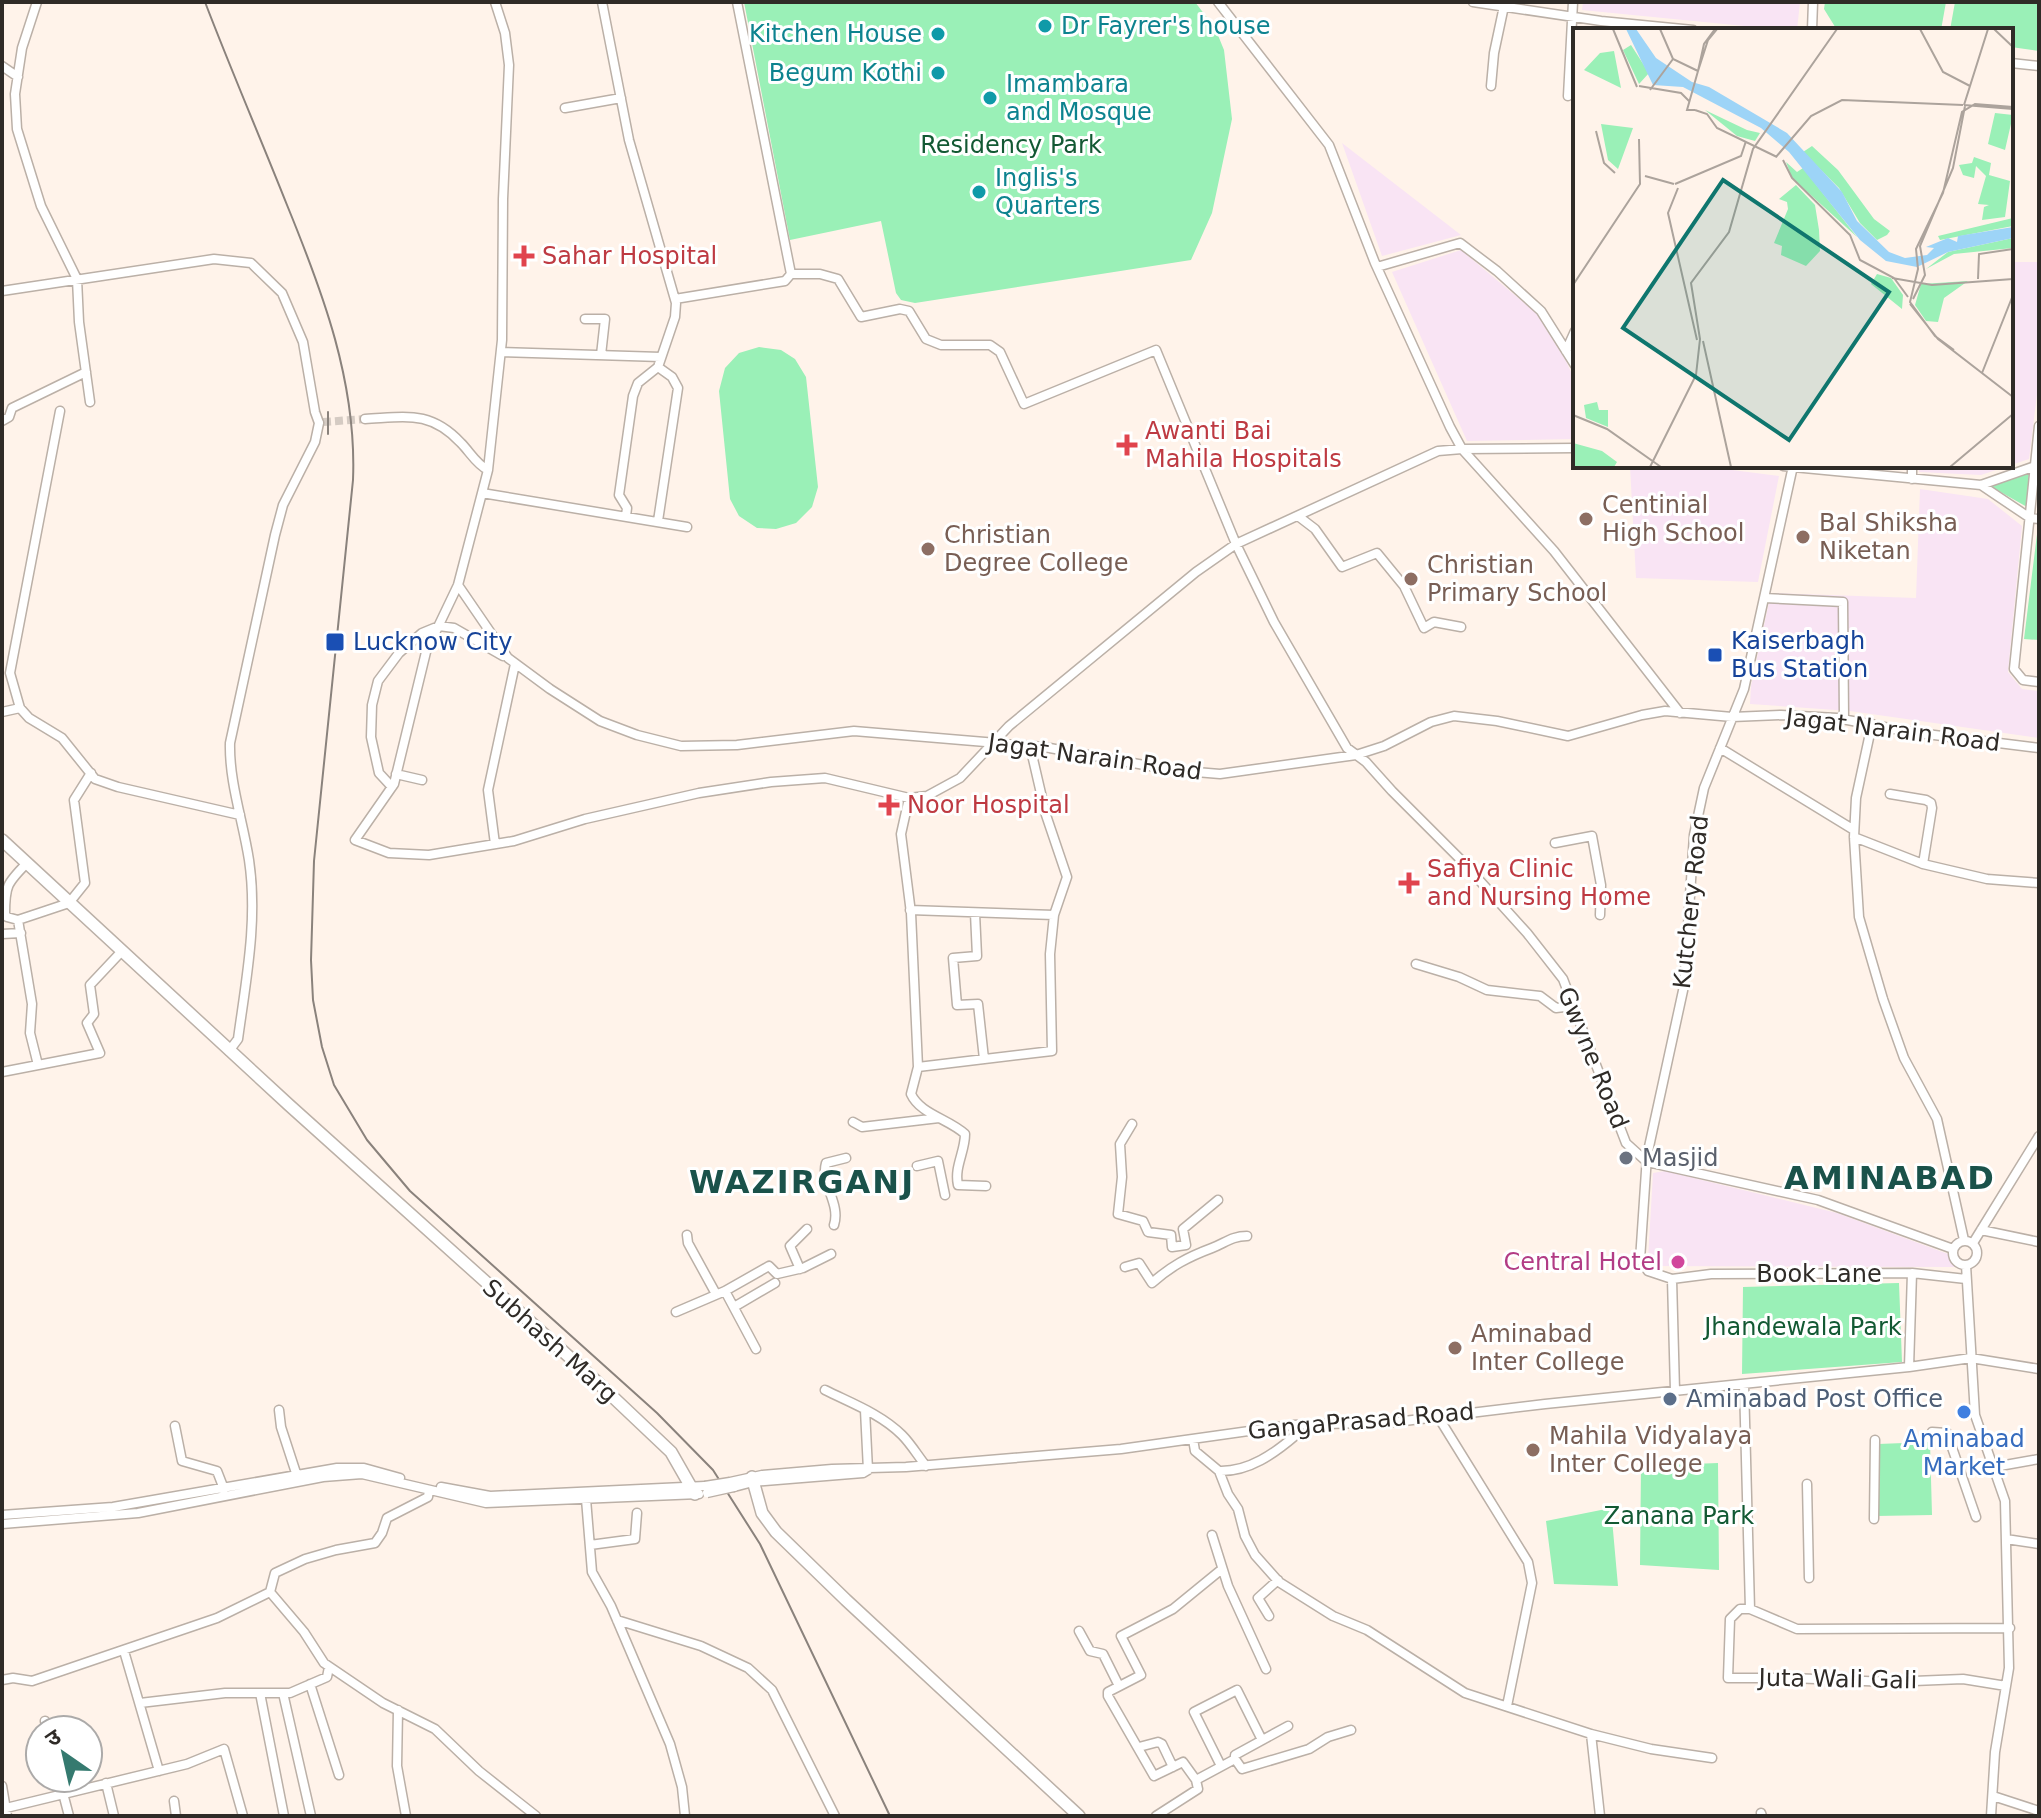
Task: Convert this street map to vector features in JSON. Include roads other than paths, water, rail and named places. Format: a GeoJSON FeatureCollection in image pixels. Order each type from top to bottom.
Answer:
{"type":"FeatureCollection","features":[{"type":"Feature","properties":{"kind":"main road","name":"Subhash Marg"},"geometry":{"type":"LineString","coordinates":[[2,840],[229,1051],[596,1381],[671,1452],[700,1490]]}},
{"type":"Feature","properties":{"kind":"main road"},"geometry":{"type":"LineString","coordinates":[[753,1480],[762,1513],[776,1532],[1079,1816]]}},
{"type":"Feature","properties":{"kind":"street"},"geometry":{"type":"LineString","coordinates":[[37,2],[22,48],[15,94],[17,129],[41,206],[77,279],[79,322],[90,402]]}},
{"type":"Feature","properties":{"kind":"street"},"geometry":{"type":"LineString","coordinates":[[495,2],[505,33],[509,65],[501,352],[488,470],[458,585],[426,652],[392,787],[355,840],[389,853],[429,855],[514,841],[585,819],[699,793],[771,782],[825,778],[909,798],[927,796],[960,778],[1009,726],[1196,572],[1236,544],[1438,451],[1573,448]]}},
{"type":"Feature","properties":{"kind":"street"},"geometry":{"type":"LineString","coordinates":[[602,2],[629,140],[675,299],[675,317],[660,362],[638,383],[633,396],[619,495],[627,508],[626,516]]}},
{"type":"Feature","properties":{"kind":"street"},"geometry":{"type":"LineString","coordinates":[[675,299],[785,281],[791,274],[737,2]]}},
{"type":"Feature","properties":{"kind":"street"},"geometry":{"type":"LineString","coordinates":[[1218,2],[1329,145],[1377,267],[1462,449],[1554,551],[1680,713]]}},
{"type":"Feature","properties":{"kind":"street"},"geometry":{"type":"LineString","coordinates":[[1473,2],[1676,28]]}},
{"type":"Feature","properties":{"kind":"street"},"geometry":{"type":"LineString","coordinates":[[1573,2],[1573,38]]}},
{"type":"Feature","properties":{"kind":"street"},"geometry":{"type":"LineString","coordinates":[[1812,28],[1813,2]]}},
{"type":"Feature","properties":{"kind":"street"},"geometry":{"type":"LineString","coordinates":[[1491,86],[1504,6]]}},
{"type":"Feature","properties":{"kind":"street"},"geometry":{"type":"LineString","coordinates":[[2013,63],[2039,66]]}},
{"type":"Feature","properties":{"kind":"street"},"geometry":{"type":"LineString","coordinates":[[1568,96],[1573,65]]}},
{"type":"Feature","properties":{"kind":"street"},"geometry":{"type":"LineString","coordinates":[[2,66],[18,77]]}},
{"type":"Feature","properties":{"kind":"street"},"geometry":{"type":"LineString","coordinates":[[565,108],[621,98]]}},
{"type":"Feature","properties":{"kind":"street"},"geometry":{"type":"LineString","coordinates":[[1377,267],[1460,243],[1541,311],[1573,362]]}},
{"type":"Feature","properties":{"kind":"street"},"geometry":{"type":"LineString","coordinates":[[2,291],[214,259],[251,263],[282,293],[303,342],[315,412],[321,422],[315,442],[283,505],[230,743],[229,762],[249,862],[251,944],[238,1039],[229,1051]]}},
{"type":"Feature","properties":{"kind":"street","name":"Gwyne Road"},"geometry":{"type":"LineString","coordinates":[[791,274],[820,274],[838,279],[861,317],[900,309],[909,311],[926,339],[941,345],[990,345],[1000,352],[1024,404],[1156,350],[1236,544],[1274,622],[1347,748],[1366,762],[1461,860],[1527,933],[1563,979],[1626,1143],[1647,1162]]}},
{"type":"Feature","properties":{"kind":"street"},"geometry":{"type":"LineString","coordinates":[[585,319],[605,319],[601,355]]}},
{"type":"Feature","properties":{"kind":"street"},"geometry":{"type":"LineString","coordinates":[[1566,351],[1573,335]]}},
{"type":"Feature","properties":{"kind":"street"},"geometry":{"type":"LineString","coordinates":[[501,352],[601,355],[660,362],[678,388],[658,521]]}},
{"type":"Feature","properties":{"kind":"street"},"geometry":{"type":"LineString","coordinates":[[2,421],[9,417],[12,408],[86,372]]}},
{"type":"Feature","properties":{"kind":"street"},"geometry":{"type":"LineString","coordinates":[[60,411],[10,673],[20,708],[29,718],[62,738],[95,779],[240,815]]}},
{"type":"Feature","properties":{"kind":"street"},"geometry":{"type":"LineString","coordinates":[[365,419],[407,416],[437,422],[488,470]]}},
{"type":"Feature","properties":{"kind":"street"},"geometry":{"type":"LineString","coordinates":[[2039,426],[2034,518],[2014,669],[2023,680],[2039,682]]}},
{"type":"Feature","properties":{"kind":"street"},"geometry":{"type":"LineString","coordinates":[[1808,468],[1981,485],[2036,464]]}},
{"type":"Feature","properties":{"kind":"street","name":"Kutchery Road"},"geometry":{"type":"LineString","coordinates":[[1672,1279],[1648,1271],[1640,1260],[1647,1162],[1684,986],[1694,835],[1704,788],[1744,689],[1789,468]]}},
{"type":"Feature","properties":{"kind":"street"},"geometry":{"type":"LineString","coordinates":[[1912,468],[1912,479]]}},
{"type":"Feature","properties":{"kind":"street"},"geometry":{"type":"LineString","coordinates":[[1981,485],[2034,518]]}},
{"type":"Feature","properties":{"kind":"street"},"geometry":{"type":"LineString","coordinates":[[482,493],[687,527]]}},
{"type":"Feature","properties":{"kind":"street"},"geometry":{"type":"LineString","coordinates":[[1298,516],[1315,529],[1342,567],[1377,553],[1404,586],[1424,628],[1434,622],[1461,627]]}},
{"type":"Feature","properties":{"kind":"street","name":"Jagat Narain Road"},"geometry":{"type":"LineString","coordinates":[[458,585],[511,661],[600,721],[637,735],[681,746],[737,745],[854,731],[1030,746],[1172,770],[1220,774],[1356,755],[1384,746],[1431,722],[1454,716],[1497,721],[1568,736],[1665,711],[1732,717],[1781,715],[1844,719],[2039,748]]}},
{"type":"Feature","properties":{"kind":"street"},"geometry":{"type":"LineString","coordinates":[[1764,598],[1843,602],[1844,719]]}},
{"type":"Feature","properties":{"kind":"street"},"geometry":{"type":"LineString","coordinates":[[392,787],[379,773],[371,737],[372,705],[378,681],[399,653],[422,633],[439,626],[454,628],[511,661],[488,790],[495,844]]}},
{"type":"Feature","properties":{"kind":"street"},"geometry":{"type":"LineString","coordinates":[[2,712],[20,708]]}},
{"type":"Feature","properties":{"kind":"street"},"geometry":{"type":"LineString","coordinates":[[1872,724],[1856,798],[1854,833],[1859,917],[1904,1058],[1937,1119],[1968,1242],[1978,1250],[1976,1259],[1966,1265]]}},
{"type":"Feature","properties":{"kind":"street"},"geometry":{"type":"LineString","coordinates":[[918,1067],[1052,1051],[1050,954],[1054,915],[1067,877],[1046,815],[1030,746]]}},
{"type":"Feature","properties":{"kind":"street"},"geometry":{"type":"LineString","coordinates":[[1720,748],[1854,833],[1923,864],[1987,879],[2039,883]]}},
{"type":"Feature","properties":{"kind":"street"},"geometry":{"type":"LineString","coordinates":[[27,863],[10,880],[5,890],[7,917],[18,920],[69,903],[85,883],[74,800],[91,773]]}},
{"type":"Feature","properties":{"kind":"street"},"geometry":{"type":"LineString","coordinates":[[396,774],[422,780]]}},
{"type":"Feature","properties":{"kind":"street"},"geometry":{"type":"LineString","coordinates":[[1890,794],[1931,803],[1923,864]]}},
{"type":"Feature","properties":{"kind":"street"},"geometry":{"type":"LineString","coordinates":[[909,798],[901,834],[910,910],[918,1067],[911,1094],[915,1103],[939,1118],[953,1122],[965,1134],[965,1146],[956,1174],[958,1185],[986,1186]]}},
{"type":"Feature","properties":{"kind":"street"},"geometry":{"type":"LineString","coordinates":[[1555,843],[1592,836],[1601,885],[1600,915]]}},
{"type":"Feature","properties":{"kind":"street"},"geometry":{"type":"LineString","coordinates":[[910,910],[1054,915]]}},
{"type":"Feature","properties":{"kind":"street"},"geometry":{"type":"LineString","coordinates":[[975,913],[977,956],[953,958],[957,1005],[978,1004],[984,1059]]}},
{"type":"Feature","properties":{"kind":"street"},"geometry":{"type":"LineString","coordinates":[[18,920],[32,1004],[30,1033],[38,1065]]}},
{"type":"Feature","properties":{"kind":"street"},"geometry":{"type":"LineString","coordinates":[[2,934],[21,933]]}},
{"type":"Feature","properties":{"kind":"street"},"geometry":{"type":"LineString","coordinates":[[2,1072],[100,1053],[87,1023],[94,1014],[90,985],[122,951]]}},
{"type":"Feature","properties":{"kind":"street"},"geometry":{"type":"LineString","coordinates":[[1416,964],[1459,977],[1487,990],[1540,996],[1556,1008],[1573,1006]]}},
{"type":"Feature","properties":{"kind":"street"},"geometry":{"type":"LineString","coordinates":[[853,1122],[862,1127],[939,1118]]}},
{"type":"Feature","properties":{"kind":"street"},"geometry":{"type":"LineString","coordinates":[[1132,1124],[1120,1144],[1122,1177],[1118,1214],[1143,1221],[1148,1232],[1171,1235],[1172,1247],[1186,1245]]}},
{"type":"Feature","properties":{"kind":"street"},"geometry":{"type":"LineString","coordinates":[[1966,1265],[1955,1260],[1953,1249],[1958,1242],[1968,1242],[1981,1230],[2039,1136]]}},
{"type":"Feature","properties":{"kind":"street"},"geometry":{"type":"LineString","coordinates":[[834,1225],[838,1214],[824,1171],[826,1163],[846,1158]]}},
{"type":"Feature","properties":{"kind":"street"},"geometry":{"type":"LineString","coordinates":[[917,1166],[938,1161],[945,1195]]}},
{"type":"Feature","properties":{"kind":"street"},"geometry":{"type":"LineString","coordinates":[[1647,1162],[1818,1200],[1953,1249]]}},
{"type":"Feature","properties":{"kind":"street"},"geometry":{"type":"LineString","coordinates":[[940,1174],[956,1174]]}},
{"type":"Feature","properties":{"kind":"street"},"geometry":{"type":"LineString","coordinates":[[1190,1256],[1183,1229],[1218,1200]]}},
{"type":"Feature","properties":{"kind":"street"},"geometry":{"type":"LineString","coordinates":[[800,1269],[790,1246],[807,1229]]}},
{"type":"Feature","properties":{"kind":"street"},"geometry":{"type":"LineString","coordinates":[[1981,1230],[2039,1242]]}},
{"type":"Feature","properties":{"kind":"street"},"geometry":{"type":"LineString","coordinates":[[687,1235],[688,1243],[720,1292],[734,1307],[756,1349]]}},
{"type":"Feature","properties":{"kind":"street"},"geometry":{"type":"LineString","coordinates":[[1125,1267],[1139,1263],[1152,1283],[1190,1256],[1234,1236],[1247,1236]]}},
{"type":"Feature","properties":{"kind":"street"},"geometry":{"type":"LineString","coordinates":[[676,1312],[769,1266],[777,1274],[800,1269],[831,1254]]}},
{"type":"Feature","properties":{"kind":"street"},"geometry":{"type":"LineString","coordinates":[[1966,1265],[1975,1415],[2005,1501],[2009,1668],[1995,1752],[1991,1816]]}},
{"type":"Feature","properties":{"kind":"street"},"geometry":{"type":"LineString","coordinates":[[1909,1367],[1912,1273]]}},
{"type":"Feature","properties":{"kind":"street","name":"Book Lane"},"geometry":{"type":"LineString","coordinates":[[1672,1279],[1711,1274],[1912,1273],[1966,1279]]}},
{"type":"Feature","properties":{"kind":"street"},"geometry":{"type":"LineString","coordinates":[[1672,1279],[1675,1391]]}},
{"type":"Feature","properties":{"kind":"street"},"geometry":{"type":"LineString","coordinates":[[734,1307],[775,1283]]}},
{"type":"Feature","properties":{"kind":"street","name":"GangaPrasad Road"},"geometry":{"type":"LineString","coordinates":[[753,1480],[861,1467],[868,1470],[926,1466],[1121,1449],[1292,1425],[1396,1422],[1437,1415],[1971,1358],[2039,1369]]}},
{"type":"Feature","properties":{"kind":"street"},"geometry":{"type":"LineString","coordinates":[[1744,1384],[1750,1609]]}},
{"type":"Feature","properties":{"kind":"street"},"geometry":{"type":"LineString","coordinates":[[825,1390],[865,1410],[902,1435],[926,1466]]}},
{"type":"Feature","properties":{"kind":"street"},"geometry":{"type":"LineString","coordinates":[[279,1410],[281,1427],[297,1476]]}},
{"type":"Feature","properties":{"kind":"street"},"geometry":{"type":"LineString","coordinates":[[865,1410],[868,1470]]}},
{"type":"Feature","properties":{"kind":"street"},"geometry":{"type":"LineString","coordinates":[[1437,1415],[1528,1562],[1532,1583],[1507,1706]]}},
{"type":"Feature","properties":{"kind":"street"},"geometry":{"type":"LineString","coordinates":[[175,1426],[182,1461],[217,1471],[224,1489]]}},
{"type":"Feature","properties":{"kind":"street"},"geometry":{"type":"LineString","coordinates":[[1932,1432],[1947,1433],[1976,1517]]}},
{"type":"Feature","properties":{"kind":"street"},"geometry":{"type":"LineString","coordinates":[[1219,1471],[1245,1467],[1268,1457],[1296,1435]]}},
{"type":"Feature","properties":{"kind":"street"},"geometry":{"type":"LineString","coordinates":[[1193,1439],[1195,1451],[1219,1471],[1238,1509],[1245,1536],[1255,1555],[1278,1580],[1333,1616],[1367,1630],[1465,1693],[1591,1734],[1651,1749],[1712,1758]]}},
{"type":"Feature","properties":{"kind":"street"},"geometry":{"type":"LineString","coordinates":[[1874,1519],[1875,1440]]}},
{"type":"Feature","properties":{"kind":"street"},"geometry":{"type":"LineString","coordinates":[[1994,1467],[2039,1459]]}},
{"type":"Feature","properties":{"kind":"street"},"geometry":{"type":"LineString","coordinates":[[2,1515],[113,1507],[337,1468],[364,1468],[435,1487],[490,1496],[700,1490]]}},
{"type":"Feature","properties":{"kind":"street"},"geometry":{"type":"LineString","coordinates":[[2,1524],[138,1513],[323,1477],[362,1474],[486,1503],[700,1490],[753,1480]]}},
{"type":"Feature","properties":{"kind":"street"},"geometry":{"type":"LineString","coordinates":[[1807,1484],[1809,1578]]}},
{"type":"Feature","properties":{"kind":"street"},"geometry":{"type":"LineString","coordinates":[[2,1680],[32,1681],[217,1618],[270,1592],[275,1573],[305,1559],[375,1543],[387,1518],[428,1497],[429,1490]]}},
{"type":"Feature","properties":{"kind":"street"},"geometry":{"type":"LineString","coordinates":[[586,1499],[592,1572],[617,1620],[670,1744],[682,1787],[685,1816]]}},
{"type":"Feature","properties":{"kind":"street"},"geometry":{"type":"LineString","coordinates":[[590,1545],[635,1539],[637,1513]]}},
{"type":"Feature","properties":{"kind":"street"},"geometry":{"type":"LineString","coordinates":[[1212,1535],[1222,1569],[1266,1669]]}},
{"type":"Feature","properties":{"kind":"street"},"geometry":{"type":"LineString","coordinates":[[2006,1539],[2039,1544]]}},
{"type":"Feature","properties":{"kind":"street"},"geometry":{"type":"LineString","coordinates":[[1156,1816],[1198,1789],[1196,1780],[1183,1762],[1154,1776],[1108,1696],[1108,1692],[1141,1675],[1121,1636],[1173,1609],[1222,1569]]}},
{"type":"Feature","properties":{"kind":"street"},"geometry":{"type":"LineString","coordinates":[[1269,1616],[1258,1598],[1278,1580]]}},
{"type":"Feature","properties":{"kind":"street"},"geometry":{"type":"LineString","coordinates":[[270,1592],[329,1667],[383,1703],[435,1729],[479,1771],[536,1816]]}},
{"type":"Feature","properties":{"kind":"street","name":"Juta Wali Gali"},"geometry":{"type":"LineString","coordinates":[[2006,1686],[1963,1679],[1889,1682],[1728,1678],[1730,1619],[1740,1609],[1750,1609],[1797,1629],[2010,1628]]}},
{"type":"Feature","properties":{"kind":"street"},"geometry":{"type":"LineString","coordinates":[[617,1620],[701,1646],[748,1668],[772,1690],[835,1816]]}},
{"type":"Feature","properties":{"kind":"street"},"geometry":{"type":"LineString","coordinates":[[1079,1631],[1090,1651],[1103,1654],[1119,1686]]}},
{"type":"Feature","properties":{"kind":"street"},"geometry":{"type":"LineString","coordinates":[[124,1651],[159,1771]]}},
{"type":"Feature","properties":{"kind":"street"},"geometry":{"type":"LineString","coordinates":[[140,1703],[225,1693],[290,1693],[327,1677],[329,1667]]}},
{"type":"Feature","properties":{"kind":"street"},"geometry":{"type":"LineString","coordinates":[[310,1684],[339,1775]]}},
{"type":"Feature","properties":{"kind":"street"},"geometry":{"type":"LineString","coordinates":[[1221,1766],[1194,1712],[1237,1690],[1262,1740]]}},
{"type":"Feature","properties":{"kind":"street"},"geometry":{"type":"LineString","coordinates":[[260,1693],[284,1816]]}},
{"type":"Feature","properties":{"kind":"street"},"geometry":{"type":"LineString","coordinates":[[283,1693],[311,1816]]}},
{"type":"Feature","properties":{"kind":"street"},"geometry":{"type":"LineString","coordinates":[[398,1710],[397,1766],[406,1816]]}},
{"type":"Feature","properties":{"kind":"street"},"geometry":{"type":"LineString","coordinates":[[1196,1780],[1288,1726]]}},
{"type":"Feature","properties":{"kind":"street"},"geometry":{"type":"LineString","coordinates":[[1235,1759],[1242,1769],[1309,1749],[1328,1737],[1351,1730]]}},
{"type":"Feature","properties":{"kind":"street"},"geometry":{"type":"LineString","coordinates":[[1591,1734],[1600,1816]]}},
{"type":"Feature","properties":{"kind":"street"},"geometry":{"type":"LineString","coordinates":[[1139,1747],[1158,1742],[1162,1744],[1173,1767]]}},
{"type":"Feature","properties":{"kind":"street"},"geometry":{"type":"LineString","coordinates":[[114,1816],[106,1783],[159,1771],[226,1750],[243,1816]]}},
{"type":"Feature","properties":{"kind":"street"},"geometry":{"type":"LineString","coordinates":[[2,1786],[5,1811],[64,1794],[69,1816]]}},
{"type":"Feature","properties":{"kind":"street"},"geometry":{"type":"LineString","coordinates":[[1993,1796],[2039,1811]]}},
{"type":"Feature","properties":{"kind":"street"},"geometry":{"type":"LineString","coordinates":[[174,1801],[176,1816]]}},
{"type":"Feature","properties":{"kind":"tunnel"},"geometry":{"type":"LineString","coordinates":[[323,422],[365,419]]}},
{"type":"Feature","properties":{"kind":"railway"},"geometry":{"type":"LineString","coordinates":[[205,2],[313,271],[335,339],[349,408],[353,480],[314,861],[311,960],[313,1000],[322,1047],[334,1085],[367,1140],[410,1191],[657,1413],[713,1470],[760,1544],[890,1816]]}},
{"type":"Feature","properties":{"kind":"railway"},"geometry":{"type":"LineString","coordinates":[[328,412],[328,434]]}},
{"type":"Feature","properties":{"kind":"place","name":"Dr Fayrer's house"},"geometry":{"type":"Point","coordinates":[1045,26]}},
{"type":"Feature","properties":{"kind":"place","name":"Kitchen House"},"geometry":{"type":"Point","coordinates":[938,34]}},
{"type":"Feature","properties":{"kind":"place","name":"Begum Kothi"},"geometry":{"type":"Point","coordinates":[938,73]}},
{"type":"Feature","properties":{"kind":"place","name":"Imambara and Mosque"},"geometry":{"type":"Point","coordinates":[990,98]}},
{"type":"Feature","properties":{"kind":"place","name":"Inglis's Quarters"},"geometry":{"type":"Point","coordinates":[979,192]}},
{"type":"Feature","properties":{"kind":"place","name":"Sahar Hospital"},"geometry":{"type":"Point","coordinates":[524,256]}},
{"type":"Feature","properties":{"kind":"place","name":"Awanti Bai Mahila Hospitals"},"geometry":{"type":"Point","coordinates":[1127,445]}},
{"type":"Feature","properties":{"kind":"place","name":"Centinial High School"},"geometry":{"type":"Point","coordinates":[1586,519]}},
{"type":"Feature","properties":{"kind":"place","name":"Bal Shiksha Niketan"},"geometry":{"type":"Point","coordinates":[1803,537]}},
{"type":"Feature","properties":{"kind":"place","name":"Christian Degree College"},"geometry":{"type":"Point","coordinates":[928,549]}},
{"type":"Feature","properties":{"kind":"place","name":"Christian Primary School"},"geometry":{"type":"Point","coordinates":[1411,579]}},
{"type":"Feature","properties":{"kind":"place","name":"Lucknow City"},"geometry":{"type":"Point","coordinates":[335,642]}},
{"type":"Feature","properties":{"kind":"place","name":"Kaiserbagh Bus Station"},"geometry":{"type":"Point","coordinates":[1715,655]}},
{"type":"Feature","properties":{"kind":"place","name":"Noor Hospital"},"geometry":{"type":"Point","coordinates":[889,805]}},
{"type":"Feature","properties":{"kind":"place","name":"Safiya Clinic and Nursing Home"},"geometry":{"type":"Point","coordinates":[1409,883]}},
{"type":"Feature","properties":{"kind":"place","name":"Masjid"},"geometry":{"type":"Point","coordinates":[1626,1158]}},
{"type":"Feature","properties":{"kind":"place","name":"Central Hotel"},"geometry":{"type":"Point","coordinates":[1678,1262]}},
{"type":"Feature","properties":{"kind":"place","name":"Aminabad Inter College"},"geometry":{"type":"Point","coordinates":[1455,1348]}},
{"type":"Feature","properties":{"kind":"place","name":"Aminabad Post Office"},"geometry":{"type":"Point","coordinates":[1670,1399]}},
{"type":"Feature","properties":{"kind":"place","name":"Aminabad Market"},"geometry":{"type":"Point","coordinates":[1964,1412]}},
{"type":"Feature","properties":{"kind":"place","name":"Mahila Vidyalaya Inter College"},"geometry":{"type":"Point","coordinates":[1533,1450]}},
{"type":"Feature","properties":{"kind":"district","name":"AMINABAD"},"geometry":{"type":"Point","coordinates":[1890,1178]}},
{"type":"Feature","properties":{"kind":"district","name":"WAZIRGANJ"},"geometry":{"type":"Point","coordinates":[802,1182]}},
{"type":"Feature","properties":{"kind":"park label","name":"Residency Park"},"geometry":{"type":"Point","coordinates":[1011,145]}},
{"type":"Feature","properties":{"kind":"park label","name":"Jhandewala Park"},"geometry":{"type":"Point","coordinates":[1803,1327]}},
{"type":"Feature","properties":{"kind":"park label","name":"Zanana Park"},"geometry":{"type":"Point","coordinates":[1679,1516]}}]}
